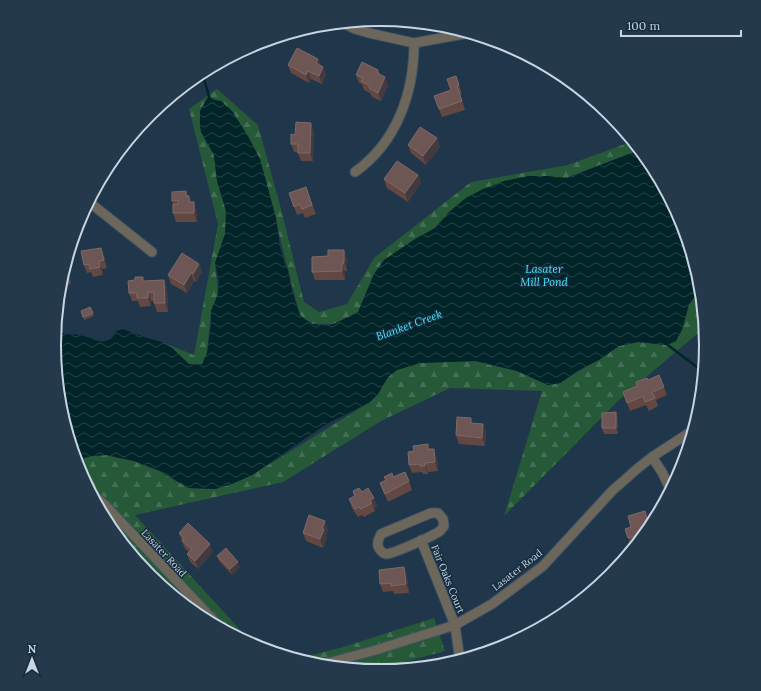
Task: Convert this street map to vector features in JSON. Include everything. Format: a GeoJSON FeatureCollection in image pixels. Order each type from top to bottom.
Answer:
{"type":"FeatureCollection","features":[{"type":"Feature","properties":{"kind":"street"},"geometry":{"type":"LineString","coordinates":[[354,28],[369,33],[414,43],[456,35]]}},
{"type":"Feature","properties":{"kind":"street"},"geometry":{"type":"LineString","coordinates":[[354,172],[368,163],[378,153],[398,121],[409,90],[414,62],[414,43]]}},
{"type":"Feature","properties":{"kind":"street"},"geometry":{"type":"LineString","coordinates":[[93,205],[152,252]]}},
{"type":"Feature","properties":{"kind":"street","name":"Lasater Road"},"geometry":{"type":"LineString","coordinates":[[334,661],[376,650],[455,625],[492,604],[543,566],[612,491],[652,457],[687,434]]}},
{"type":"Feature","properties":{"kind":"street"},"geometry":{"type":"LineString","coordinates":[[652,457],[668,485]]}},
{"type":"Feature","properties":{"kind":"street","name":"Lasater Road"},"geometry":{"type":"LineString","coordinates":[[103,504],[208,614]]}},
{"type":"Feature","properties":{"kind":"street"},"geometry":{"type":"LineString","coordinates":[[431,512],[438,513],[443,519],[444,526],[441,530],[421,540],[386,554],[381,552],[377,543],[381,534],[431,512]]}},
{"type":"Feature","properties":{"kind":"street","name":"Fair Oaks Court"},"geometry":{"type":"LineString","coordinates":[[421,540],[455,625],[459,655]]}},
{"type":"Feature","properties":{"kind":"green space"},"geometry":{"type":"Polygon","coordinates":[[[217,89],[258,125],[304,302],[319,312],[347,304],[374,258],[471,182],[568,165],[628,143],[634,152],[435,228],[374,274],[358,312],[334,324],[312,324],[300,315],[265,177],[217,100],[209,97],[201,132],[214,155],[217,181],[226,211],[225,234],[215,263],[218,294],[211,311],[207,353],[202,364],[188,364],[172,348],[162,342],[194,355],[218,224],[189,109],[217,89]]]}},
{"type":"Feature","properties":{"kind":"green space"},"geometry":{"type":"Polygon","coordinates":[[[696,295],[699,332],[618,401],[504,516],[542,391],[450,388],[381,421],[283,482],[135,515],[245,635],[221,622],[186,599],[170,586],[140,556],[115,523],[104,505],[94,487],[82,459],[107,455],[134,461],[160,471],[188,488],[215,489],[232,484],[252,475],[370,402],[378,394],[388,377],[397,370],[420,363],[475,361],[517,371],[548,385],[560,383],[619,346],[638,342],[667,345],[696,295]]]}},
{"type":"Feature","properties":{"kind":"green space"},"geometry":{"type":"Polygon","coordinates":[[[434,618],[445,651],[397,664],[380,665],[339,662],[307,656],[340,648],[434,618]]]}},
{"type":"Feature","properties":{"kind":"water","name":"Lasater Mill Pond"},"geometry":{"type":"Polygon","coordinates":[[[208,97],[221,101],[232,111],[248,136],[260,159],[276,218],[280,247],[300,315],[313,324],[326,326],[334,324],[358,312],[374,274],[384,260],[415,239],[435,228],[450,211],[466,198],[483,189],[504,181],[527,176],[567,178],[635,152],[667,204],[676,223],[689,263],[696,295],[689,305],[682,330],[676,341],[667,345],[638,342],[619,346],[599,360],[577,371],[560,383],[548,385],[517,371],[475,361],[420,363],[397,370],[388,377],[378,394],[370,402],[325,425],[252,475],[232,484],[215,489],[188,488],[160,471],[134,461],[107,455],[82,459],[67,408],[62,366],[62,333],[80,335],[105,341],[112,338],[116,331],[123,329],[162,342],[172,348],[189,364],[202,364],[207,353],[211,324],[211,311],[218,294],[219,281],[215,263],[225,234],[226,211],[217,181],[214,155],[201,132],[200,111],[208,97]]]}},
{"type":"Feature","properties":{"kind":"building"},"geometry":{"type":"Polygon","coordinates":[[[297,48],[318,59],[316,63],[323,67],[319,76],[308,71],[306,75],[288,65],[297,48]]]}},
{"type":"Feature","properties":{"kind":"building"},"geometry":{"type":"Polygon","coordinates":[[[362,62],[378,70],[377,73],[385,77],[378,93],[361,81],[363,78],[356,75],[362,62]]]}},
{"type":"Feature","properties":{"kind":"building"},"geometry":{"type":"Polygon","coordinates":[[[456,76],[459,85],[457,86],[462,101],[439,109],[434,96],[451,90],[447,79],[456,76]]]}},
{"type":"Feature","properties":{"kind":"building"},"geometry":{"type":"Polygon","coordinates":[[[296,122],[311,123],[310,153],[298,153],[298,144],[291,144],[291,134],[295,135],[296,122]]]}},
{"type":"Feature","properties":{"kind":"building"},"geometry":{"type":"Polygon","coordinates":[[[420,127],[437,138],[423,156],[408,145],[420,127]]]}},
{"type":"Feature","properties":{"kind":"building"},"geometry":{"type":"Polygon","coordinates":[[[397,161],[418,175],[405,193],[384,179],[397,161]]]}},
{"type":"Feature","properties":{"kind":"building"},"geometry":{"type":"Polygon","coordinates":[[[306,187],[312,205],[302,209],[300,204],[294,207],[289,193],[306,187]]]}},
{"type":"Feature","properties":{"kind":"building"},"geometry":{"type":"Polygon","coordinates":[[[186,191],[186,196],[189,196],[189,202],[194,202],[194,213],[173,213],[173,204],[178,204],[178,200],[172,201],[172,192],[186,191]]]}},
{"type":"Feature","properties":{"kind":"building"},"geometry":{"type":"Polygon","coordinates":[[[101,248],[104,260],[99,261],[100,267],[90,269],[89,264],[84,265],[81,251],[101,248]]]}},
{"type":"Feature","properties":{"kind":"building"},"geometry":{"type":"Polygon","coordinates":[[[328,250],[344,250],[344,263],[342,263],[342,271],[312,272],[312,257],[328,256],[328,250]]]}},
{"type":"Feature","properties":{"kind":"building"},"geometry":{"type":"Polygon","coordinates":[[[182,253],[199,264],[193,274],[191,273],[184,285],[168,275],[182,253]]]}},
{"type":"Feature","properties":{"kind":"building"},"geometry":{"type":"Polygon","coordinates":[[[135,277],[143,277],[143,281],[164,280],[165,303],[154,303],[154,292],[148,292],[148,298],[137,298],[137,293],[129,293],[128,281],[135,280],[135,277]]]}},
{"type":"Feature","properties":{"kind":"building"},"geometry":{"type":"Polygon","coordinates":[[[90,307],[93,313],[83,317],[81,311],[90,307]]]}},
{"type":"Feature","properties":{"kind":"building"},"geometry":{"type":"Polygon","coordinates":[[[659,375],[664,387],[652,392],[655,398],[645,402],[643,396],[627,403],[623,392],[637,386],[636,382],[647,378],[648,380],[659,375]]]}},
{"type":"Feature","properties":{"kind":"building"},"geometry":{"type":"Polygon","coordinates":[[[616,412],[616,428],[602,428],[602,413],[616,412]]]}},
{"type":"Feature","properties":{"kind":"building"},"geometry":{"type":"Polygon","coordinates":[[[457,417],[471,418],[471,423],[483,424],[482,438],[456,435],[457,417]]]}},
{"type":"Feature","properties":{"kind":"building"},"geometry":{"type":"Polygon","coordinates":[[[428,444],[428,449],[434,449],[435,462],[425,463],[425,466],[420,466],[420,464],[409,465],[408,452],[414,451],[413,446],[428,444]]]}},
{"type":"Feature","properties":{"kind":"building"},"geometry":{"type":"Polygon","coordinates":[[[405,472],[409,481],[385,494],[380,483],[386,480],[384,477],[392,473],[393,477],[405,472]]]}},
{"type":"Feature","properties":{"kind":"building"},"geometry":{"type":"Polygon","coordinates":[[[359,488],[362,492],[368,488],[374,498],[370,500],[372,503],[361,509],[359,507],[355,509],[349,499],[355,496],[353,491],[359,488]]]}},
{"type":"Feature","properties":{"kind":"building"},"geometry":{"type":"Polygon","coordinates":[[[645,511],[648,520],[637,535],[628,538],[625,529],[631,527],[628,516],[645,511]]]}},
{"type":"Feature","properties":{"kind":"building"},"geometry":{"type":"Polygon","coordinates":[[[309,515],[325,521],[320,539],[303,533],[309,515]]]}},
{"type":"Feature","properties":{"kind":"building"},"geometry":{"type":"Polygon","coordinates":[[[188,523],[210,544],[195,561],[187,554],[192,549],[182,541],[184,538],[179,533],[188,523]]]}},
{"type":"Feature","properties":{"kind":"building"},"geometry":{"type":"Polygon","coordinates":[[[226,548],[238,562],[230,569],[217,556],[226,548]]]}},
{"type":"Feature","properties":{"kind":"building"},"geometry":{"type":"Polygon","coordinates":[[[404,567],[406,584],[391,586],[391,583],[380,584],[379,570],[404,567]]]}},
{"type":"Feature","properties":{"kind":"waterway"},"geometry":{"type":"LineString","coordinates":[[204,79],[210,100]]}},
{"type":"Feature","properties":{"kind":"waterway"},"geometry":{"type":"LineString","coordinates":[[665,343],[699,368]]}},
{"type":"Feature","properties":{"kind":"water label","name":"Blanket Creek"},"geometry":{"type":"Point","coordinates":[409,325]}}]}
